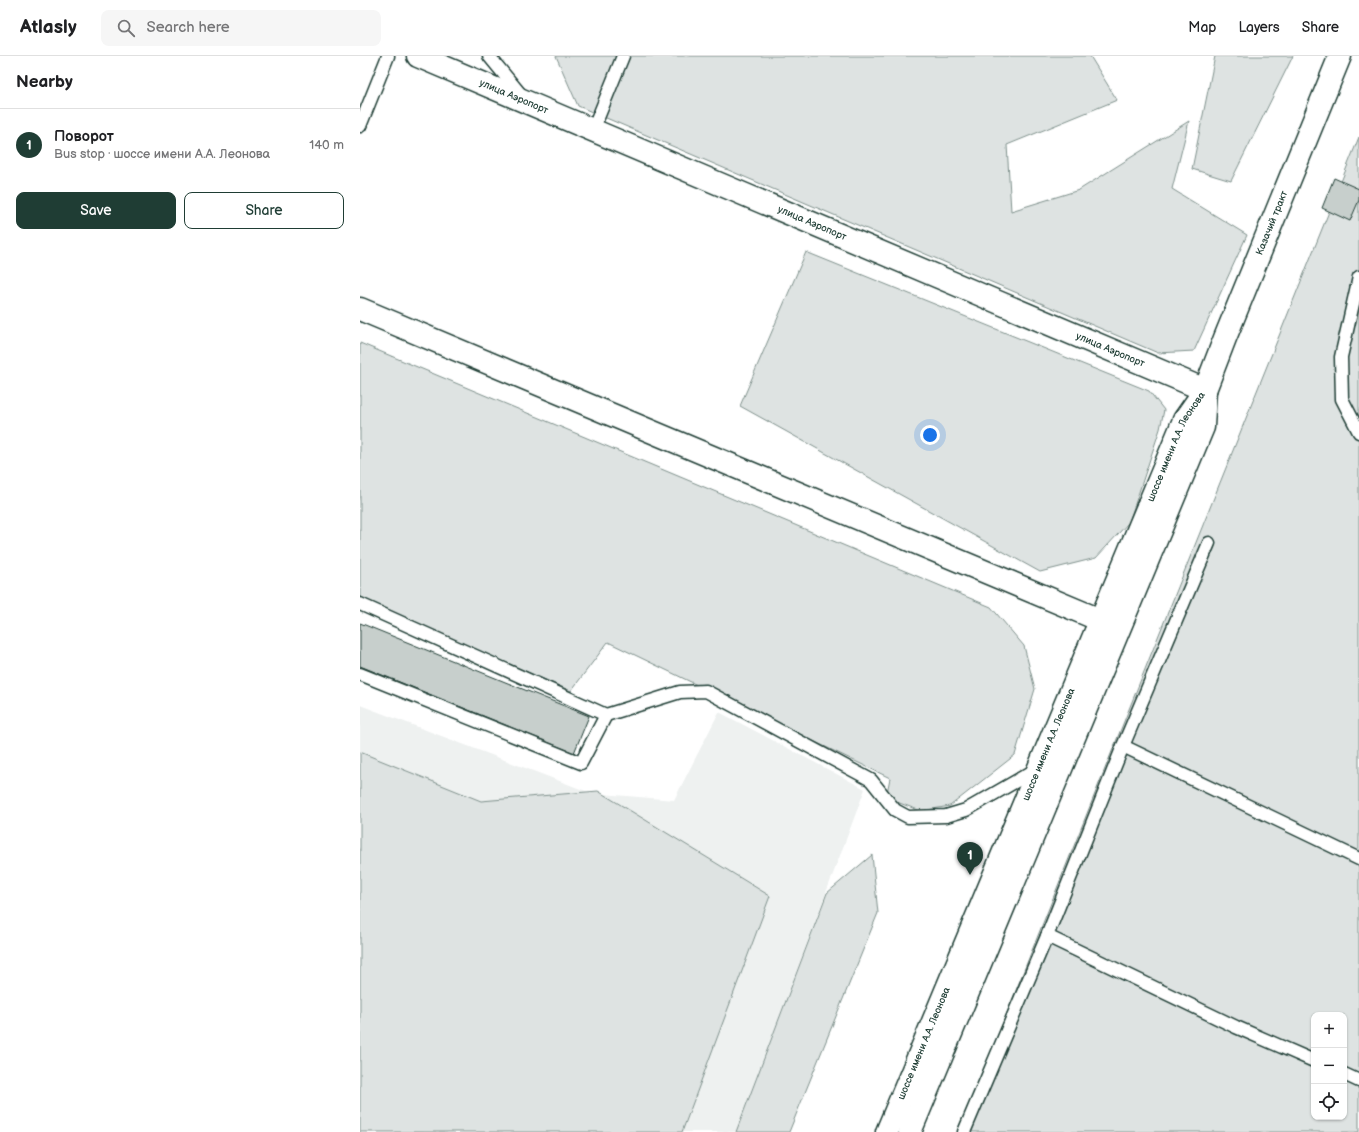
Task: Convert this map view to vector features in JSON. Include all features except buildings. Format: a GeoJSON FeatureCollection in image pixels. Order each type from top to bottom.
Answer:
{"type":"FeatureCollection","features":[{"type":"Feature","properties":{"kind":"main road","name":"улица Аэропорт"},"geometry":{"type":"LineString","coordinates":[[418,56],[1205,390]]}},
{"type":"Feature","properties":{"kind":"main road","name":"Казачий тракт"},"geometry":{"type":"LineString","coordinates":[[1205,390],[1340,56]]}},
{"type":"Feature","properties":{"kind":"main road"},"geometry":{"type":"LineString","coordinates":[[360,309],[1100,620]]}},
{"type":"Feature","properties":{"kind":"main road","name":"шоссе имени А.А. Леонова"},"geometry":{"type":"LineString","coordinates":[[887,1132],[1184,420],[1205,390]]}},
{"type":"Feature","properties":{"kind":"main road","name":"шоссе имени А.А. Леонова"},"geometry":{"type":"LineString","coordinates":[[910,1132],[1203,427],[1205,390]]}},
{"type":"Feature","properties":{"kind":"lane"},"geometry":{"type":"LineString","coordinates":[[360,126],[388,56]]}},
{"type":"Feature","properties":{"kind":"lane"},"geometry":{"type":"LineString","coordinates":[[490,56],[526,102]]}},
{"type":"Feature","properties":{"kind":"lane"},"geometry":{"type":"LineString","coordinates":[[593,130],[623,56]]}},
{"type":"Feature","properties":{"kind":"lane"},"geometry":{"type":"LineString","coordinates":[[1359,277],[1341,357],[1342,400],[1359,432]]}},
{"type":"Feature","properties":{"kind":"lane"},"geometry":{"type":"LineString","coordinates":[[964,1132],[1047,936],[1123,746],[1209,543]]}},
{"type":"Feature","properties":{"kind":"lane"},"geometry":{"type":"LineString","coordinates":[[360,604],[606,715],[680,692],[706,692],[871,780],[895,810],[908,817],[946,816],[966,810],[1038,769]]}},
{"type":"Feature","properties":{"kind":"lane"},"geometry":{"type":"LineString","coordinates":[[360,674],[581,763],[606,715]]}},
{"type":"Feature","properties":{"kind":"lane"},"geometry":{"type":"LineString","coordinates":[[1123,746],[1359,859]]}},
{"type":"Feature","properties":{"kind":"lane"},"geometry":{"type":"LineString","coordinates":[[1047,936],[1236,1027],[1311,1060]]}},
{"type":"Feature","properties":{"kind":"lane"},"geometry":{"type":"LineString","coordinates":[[1347,1075],[1359,1081]]}},
{"type":"Feature","properties":{"kind":"shaded area"},"geometry":{"type":"Polygon","coordinates":[[[556,56],[1090,56],[1117,100],[1007,145],[1011,211],[1079,190],[1189,121],[1172,189],[1247,235],[1194,351],[1158,353],[578,106],[556,56]]]}},
{"type":"Feature","properties":{"kind":"shaded area"},"geometry":{"type":"Polygon","coordinates":[[[1215,56],[1293,56],[1231,181],[1192,169],[1215,56]]]}},
{"type":"Feature","properties":{"kind":"shaded area"},"geometry":{"type":"Polygon","coordinates":[[[1359,137],[1359,1132],[959,1132],[1359,137]]]}},
{"type":"Feature","properties":{"kind":"shaded area"},"geometry":{"type":"Polygon","coordinates":[[[806,252],[1149,391],[1164,410],[1160,429],[1129,522],[1096,558],[1040,572],[740,406],[806,252]]]}},
{"type":"Feature","properties":{"kind":"shaded area"},"geometry":{"type":"Polygon","coordinates":[[[360,343],[991,607],[1024,646],[1035,689],[1015,755],[950,806],[921,811],[886,798],[890,778],[608,642],[571,691],[360,599],[360,343]]]}},
{"type":"Feature","properties":{"kind":"shaded area"},"geometry":{"type":"Polygon","coordinates":[[[360,705],[591,793],[674,800],[719,712],[865,789],[736,1132],[360,1132],[360,705]]]}},
{"type":"Feature","properties":{"kind":"shaded area"},"geometry":{"type":"Polygon","coordinates":[[[360,752],[481,801],[598,791],[770,896],[682,1132],[360,1132],[360,752]]]}},
{"type":"Feature","properties":{"kind":"shaded area"},"geometry":{"type":"Polygon","coordinates":[[[872,855],[878,913],[789,1132],[736,1132],[827,893],[872,855]]]}},
{"type":"Feature","properties":{"kind":"place","name":"Поворот"},"geometry":{"type":"Point","coordinates":[970,875]}}]}
